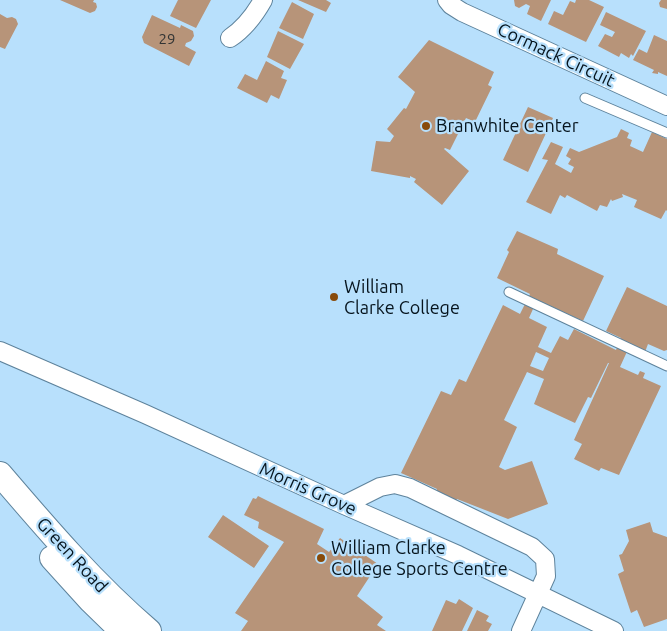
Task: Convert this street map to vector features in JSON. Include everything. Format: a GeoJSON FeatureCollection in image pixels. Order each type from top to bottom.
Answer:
{"type":"FeatureCollection","features":[{"type":"Feature","properties":{"kind":"main road","name":"Green Road"},"geometry":{"type":"LineString","coordinates":[[0,474],[65,549],[104,590],[149,631]]}},
{"type":"Feature","properties":{"kind":"main road","name":"Green Road"},"geometry":{"type":"LineString","coordinates":[[0,498],[85,594],[122,631]]}},
{"type":"Feature","properties":{"kind":"street"},"geometry":{"type":"LineString","coordinates":[[230,38],[238,33],[254,17],[263,0]]}},
{"type":"Feature","properties":{"kind":"street","name":"Cormack Circuit"},"geometry":{"type":"LineString","coordinates":[[447,0],[462,12],[667,106]]}},
{"type":"Feature","properties":{"kind":"street","name":"Morris Grove"},"geometry":{"type":"LineString","coordinates":[[0,352],[145,414],[344,506],[458,554],[614,631]]}},
{"type":"Feature","properties":{"kind":"street"},"geometry":{"type":"LineString","coordinates":[[344,506],[380,487],[396,484],[410,488],[532,547],[545,560],[546,576],[521,631]]}},
{"type":"Feature","properties":{"kind":"lane"},"geometry":{"type":"LineString","coordinates":[[586,98],[667,133]]}},
{"type":"Feature","properties":{"kind":"lane"},"geometry":{"type":"LineString","coordinates":[[509,292],[667,366]]}},
{"type":"Feature","properties":{"kind":"building"},"geometry":{"type":"Polygon","coordinates":[[[60,0],[94,0],[93,2],[96,3],[97,7],[95,11],[90,13],[60,0]]]}},
{"type":"Feature","properties":{"kind":"building"},"geometry":{"type":"Polygon","coordinates":[[[178,0],[211,0],[196,28],[170,16],[178,0]]]}},
{"type":"Feature","properties":{"kind":"building"},"geometry":{"type":"Polygon","coordinates":[[[298,0],[326,0],[331,3],[326,12],[298,0]]]}},
{"type":"Feature","properties":{"kind":"building"},"geometry":{"type":"Polygon","coordinates":[[[514,0],[551,0],[541,21],[527,14],[530,6],[526,4],[519,8],[515,6],[514,0]]]}},
{"type":"Feature","properties":{"kind":"building"},"geometry":{"type":"Polygon","coordinates":[[[576,0],[589,0],[604,7],[586,42],[548,24],[554,11],[563,15],[570,1],[575,3],[576,0]]]}},
{"type":"Feature","properties":{"kind":"building"},"geometry":{"type":"Polygon","coordinates":[[[661,0],[667,0],[667,9],[660,7],[659,3],[661,0]]]}},
{"type":"Feature","properties":{"kind":"building"},"geometry":{"type":"Polygon","coordinates":[[[292,2],[314,14],[303,39],[279,28],[292,2]]]}},
{"type":"Feature","properties":{"kind":"building"},"geometry":{"type":"Polygon","coordinates":[[[606,12],[646,31],[633,56],[631,54],[629,58],[621,53],[619,57],[598,46],[605,34],[612,37],[615,32],[600,25],[606,12]]]}},
{"type":"Feature","properties":{"kind":"building"},"geometry":{"type":"Polygon","coordinates":[[[0,14],[7,18],[12,17],[16,19],[18,24],[5,49],[0,47],[0,14]]]}},
{"type":"Feature","properties":{"kind":"building"},"geometry":{"type":"Polygon","coordinates":[[[152,15],[180,28],[181,25],[193,31],[194,36],[185,46],[196,52],[189,66],[144,43],[142,37],[152,15]]]}},
{"type":"Feature","properties":{"kind":"building"},"geometry":{"type":"Polygon","coordinates":[[[278,31],[304,44],[290,69],[267,57],[278,31]]]}},
{"type":"Feature","properties":{"kind":"building"},"geometry":{"type":"Polygon","coordinates":[[[654,35],[667,41],[667,76],[658,72],[658,74],[652,73],[654,70],[633,60],[639,49],[647,53],[654,35]]]}},
{"type":"Feature","properties":{"kind":"building","name":"Branwhite Center"},"geometry":{"type":"Polygon","coordinates":[[[429,40],[494,72],[488,85],[492,87],[475,122],[466,118],[450,150],[444,149],[469,171],[442,205],[414,182],[416,179],[410,176],[410,178],[371,171],[376,141],[390,142],[394,136],[387,129],[404,108],[406,109],[415,92],[398,77],[429,40]]]}},
{"type":"Feature","properties":{"kind":"building"},"geometry":{"type":"Polygon","coordinates":[[[266,61],[284,71],[281,78],[287,80],[279,99],[271,95],[267,103],[237,88],[245,74],[257,80],[266,61]]]}},
{"type":"Feature","properties":{"kind":"building"},"geometry":{"type":"Polygon","coordinates":[[[528,107],[553,118],[528,172],[503,160],[528,107]]]}},
{"type":"Feature","properties":{"kind":"building"},"geometry":{"type":"Polygon","coordinates":[[[621,129],[629,133],[627,138],[632,140],[630,146],[643,152],[652,132],[667,139],[667,211],[661,219],[634,207],[637,200],[622,194],[623,197],[612,201],[611,199],[607,207],[600,205],[597,211],[567,195],[565,198],[560,195],[551,214],[526,202],[548,160],[542,159],[551,142],[563,147],[555,164],[571,173],[574,167],[568,164],[571,159],[566,156],[570,148],[579,152],[617,137],[621,129]]]}},
{"type":"Feature","properties":{"kind":"building"},"geometry":{"type":"Polygon","coordinates":[[[517,231],[558,249],[557,254],[604,276],[583,321],[537,300],[529,318],[547,327],[538,347],[551,353],[560,336],[568,340],[574,329],[616,350],[621,338],[606,331],[627,287],[667,306],[667,350],[664,351],[648,344],[645,352],[630,345],[620,367],[638,375],[640,371],[645,373],[643,378],[661,386],[619,475],[601,468],[599,471],[574,459],[582,444],[574,440],[609,363],[591,398],[588,397],[575,423],[534,404],[544,379],[527,372],[504,420],[517,427],[499,467],[505,470],[532,461],[548,504],[508,519],[457,499],[455,502],[436,493],[437,489],[401,473],[441,391],[451,395],[459,379],[466,382],[503,305],[520,314],[530,294],[497,278],[509,252],[507,250],[517,231]],[[536,352],[530,366],[543,371],[549,358],[536,352]]]}},
{"type":"Feature","properties":{"kind":"building","name":"William Clarke College Sports Centre"},"geometry":{"type":"Polygon","coordinates":[[[258,496],[324,529],[317,544],[329,552],[340,538],[378,564],[357,596],[383,617],[377,625],[386,631],[241,631],[248,621],[235,613],[284,542],[258,528],[259,522],[244,515],[253,498],[256,499],[258,496]]]}},
{"type":"Feature","properties":{"kind":"building"},"geometry":{"type":"Polygon","coordinates":[[[223,515],[269,546],[254,568],[208,537],[223,515]]]}},
{"type":"Feature","properties":{"kind":"building"},"geometry":{"type":"Polygon","coordinates":[[[650,522],[653,532],[667,537],[667,619],[644,627],[637,610],[631,613],[618,574],[624,571],[619,555],[622,554],[629,541],[626,530],[650,522]]]}},
{"type":"Feature","properties":{"kind":"building"},"geometry":{"type":"Polygon","coordinates":[[[459,599],[473,608],[462,631],[432,631],[446,600],[456,604],[459,599]]]}},
{"type":"Feature","properties":{"kind":"building"},"geometry":{"type":"Polygon","coordinates":[[[477,610],[489,616],[486,621],[492,624],[488,631],[467,631],[477,610]]]}},
{"type":"Feature","properties":{"kind":"place","name":"Branwhite Center"},"geometry":{"type":"Point","coordinates":[426,126]}},
{"type":"Feature","properties":{"kind":"place","name":"William Clarke College"},"geometry":{"type":"Point","coordinates":[334,297]}},
{"type":"Feature","properties":{"kind":"place","name":"William Clarke College Sports Centre"},"geometry":{"type":"Point","coordinates":[321,558]}}]}
